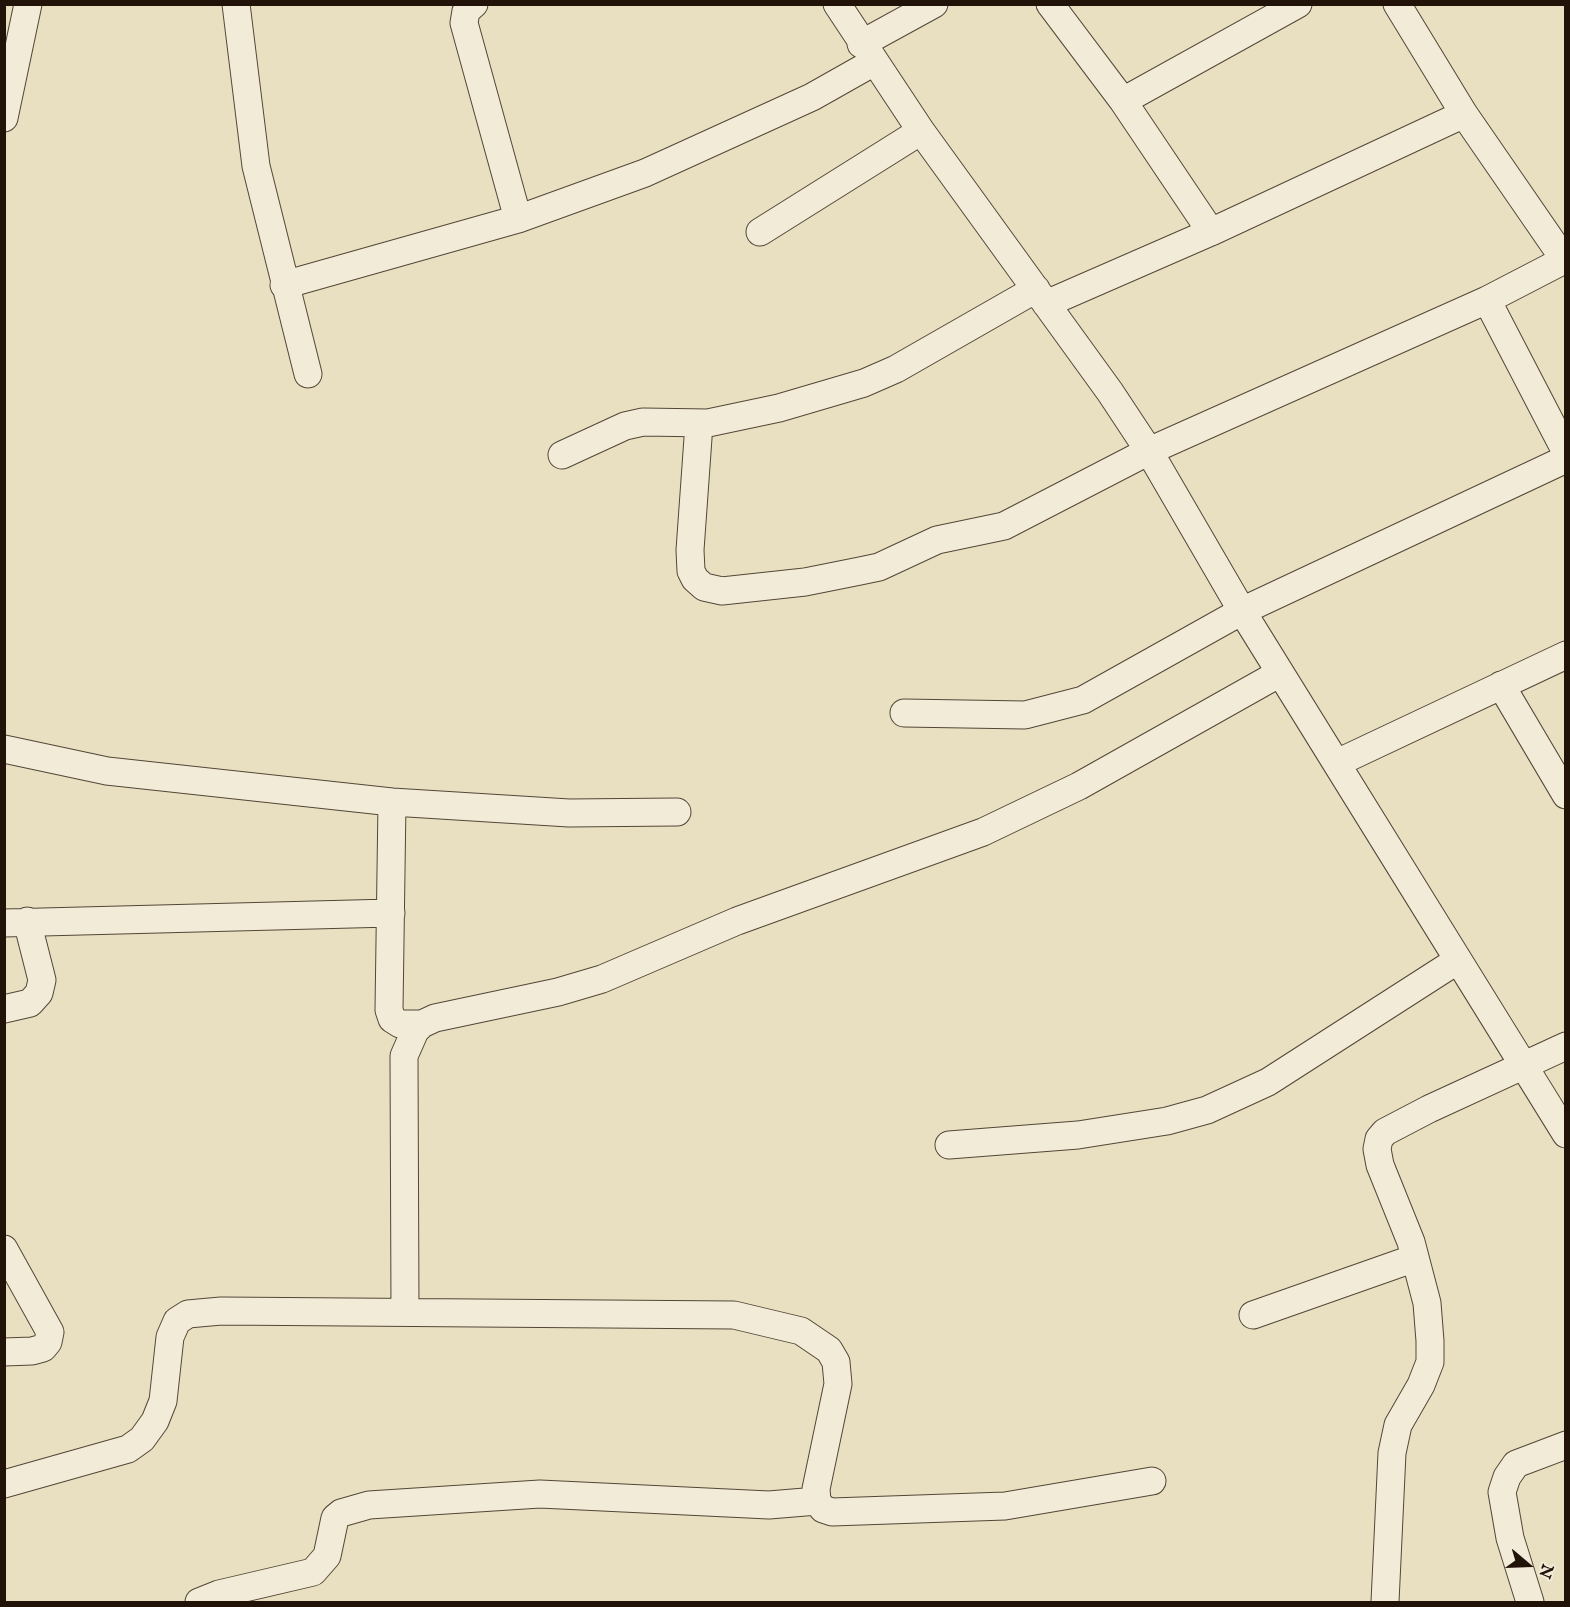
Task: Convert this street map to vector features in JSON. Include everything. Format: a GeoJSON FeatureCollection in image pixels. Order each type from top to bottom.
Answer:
{"type":"FeatureCollection","features":[{"type":"Feature","properties":{"kind":"street"},"geometry":{"type":"LineString","coordinates":[[4,118],[28,4]]}},
{"type":"Feature","properties":{"kind":"street"},"geometry":{"type":"LineString","coordinates":[[237,4],[256,166],[308,374]]}},
{"type":"Feature","properties":{"kind":"street"},"geometry":{"type":"LineString","coordinates":[[474,4],[466,11],[464,23],[518,219]]}},
{"type":"Feature","properties":{"kind":"street"},"geometry":{"type":"LineString","coordinates":[[837,4],[921,131],[1110,392],[1149,452],[1242,611],[1566,1134]]}},
{"type":"Feature","properties":{"kind":"street"},"geometry":{"type":"LineString","coordinates":[[284,285],[518,219],[645,173],[812,97],[934,4]]}},
{"type":"Feature","properties":{"kind":"street"},"geometry":{"type":"LineString","coordinates":[[1050,4],[1123,100],[1211,232]]}},
{"type":"Feature","properties":{"kind":"street"},"geometry":{"type":"LineString","coordinates":[[1123,100],[1298,4]]}},
{"type":"Feature","properties":{"kind":"street"},"geometry":{"type":"LineString","coordinates":[[699,424],[690,550],[691,571],[704,587],[723,591],[805,582],[870,569],[937,540],[1005,526],[1149,452],[1487,300],[1565,259],[1464,114],[1397,4]]}},
{"type":"Feature","properties":{"kind":"street"},"geometry":{"type":"LineString","coordinates":[[562,455],[625,426],[643,422],[699,424],[779,408],[864,383],[1041,297],[1211,232],[1464,114]]}},
{"type":"Feature","properties":{"kind":"street"},"geometry":{"type":"LineString","coordinates":[[760,232],[921,131]]}},
{"type":"Feature","properties":{"kind":"street"},"geometry":{"type":"LineString","coordinates":[[1487,300],[1566,452]]}},
{"type":"Feature","properties":{"kind":"street"},"geometry":{"type":"LineString","coordinates":[[904,713],[1025,715],[1083,700],[1242,611],[1566,459]]}},
{"type":"Feature","properties":{"kind":"street"},"geometry":{"type":"LineString","coordinates":[[1336,763],[1566,655]]}},
{"type":"Feature","properties":{"kind":"street"},"geometry":{"type":"LineString","coordinates":[[405,1311],[404,1056],[415,1031],[422,1024],[435,1018],[558,992],[602,979],[737,921],[983,832],[1079,786],[1280,673]]}},
{"type":"Feature","properties":{"kind":"street"},"geometry":{"type":"LineString","coordinates":[[1501,685],[1566,795]]}},
{"type":"Feature","properties":{"kind":"street"},"geometry":{"type":"LineString","coordinates":[[4,749],[23,755],[107,771],[392,802],[569,813],[677,812]]}},
{"type":"Feature","properties":{"kind":"street"},"geometry":{"type":"LineString","coordinates":[[392,802],[389,1010],[392,1019],[400,1023],[422,1024]]}},
{"type":"Feature","properties":{"kind":"street"},"geometry":{"type":"LineString","coordinates":[[4,1009],[30,1003],[39,993],[42,980],[16,922],[391,914]]}},
{"type":"Feature","properties":{"kind":"street"},"geometry":{"type":"LineString","coordinates":[[949,1145],[1078,1135],[1167,1121],[1208,1110],[1268,1082],[1458,960]]}},
{"type":"Feature","properties":{"kind":"street"},"geometry":{"type":"LineString","coordinates":[[1385,1602],[1392,1453],[1398,1425],[1421,1385],[1430,1362],[1427,1303],[1415,1258],[1380,1165],[1377,1149],[1379,1139],[1385,1132],[1429,1109],[1566,1046]]}},
{"type":"Feature","properties":{"kind":"street"},"geometry":{"type":"LineString","coordinates":[[4,1249],[50,1332],[48,1342],[43,1348],[32,1351],[4,1352]]}},
{"type":"Feature","properties":{"kind":"street"},"geometry":{"type":"LineString","coordinates":[[1253,1315],[1415,1258]]}},
{"type":"Feature","properties":{"kind":"street"},"geometry":{"type":"LineString","coordinates":[[4,1484],[128,1449],[142,1439],[156,1421],[164,1401],[170,1337],[177,1321],[189,1314],[221,1311],[405,1311],[586,1316],[734,1315],[801,1331],[829,1350],[836,1362],[838,1384],[816,1478],[817,1502],[823,1509],[847,1513],[994,1507],[1152,1480]]}},
{"type":"Feature","properties":{"kind":"street"},"geometry":{"type":"LineString","coordinates":[[1530,1602],[1510,1538],[1502,1492],[1506,1477],[1516,1464],[1566,1445]]}},
{"type":"Feature","properties":{"kind":"street"},"geometry":{"type":"LineString","coordinates":[[199,1602],[219,1594],[313,1572],[327,1556],[335,1518],[351,1509],[369,1505],[540,1494],[769,1504],[817,1502]]}}]}
